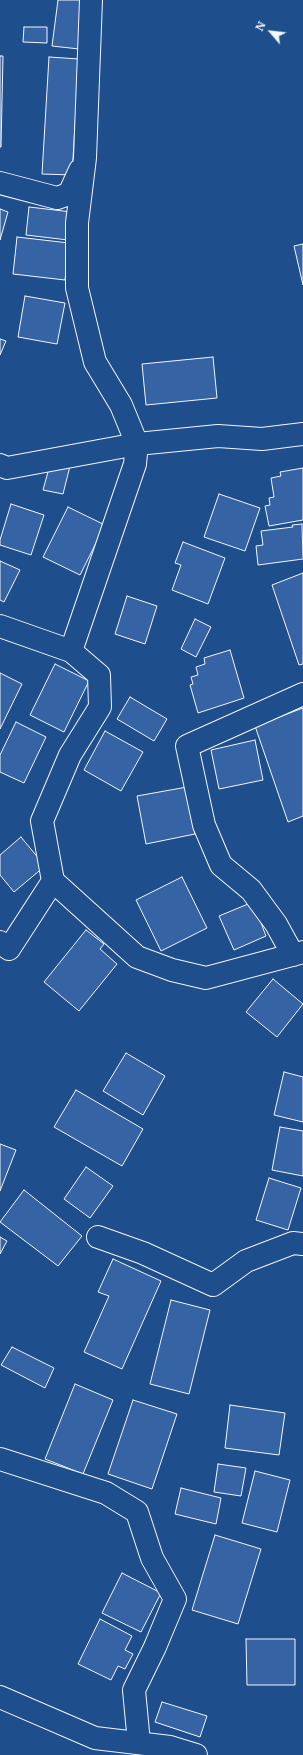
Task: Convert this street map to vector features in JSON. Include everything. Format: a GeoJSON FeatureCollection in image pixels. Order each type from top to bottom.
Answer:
{"type":"FeatureCollection","features":[{"type":"Feature","properties":{"kind":"street"},"geometry":{"type":"LineString","coordinates":[[71,651],[135,464],[137,444],[121,405],[95,362],[77,288],[77,223],[85,158],[91,0]]}},
{"type":"Feature","properties":{"kind":"street"},"geometry":{"type":"LineString","coordinates":[[0,183],[57,198],[69,194],[85,158]]}},
{"type":"Feature","properties":{"kind":"street"},"geometry":{"type":"LineString","coordinates":[[0,465],[7,468],[137,444],[218,436],[262,439],[303,434]]}},
{"type":"Feature","properties":{"kind":"street"},"geometry":{"type":"LineString","coordinates":[[0,626],[71,651],[100,675],[100,707],[70,756],[42,821],[53,881],[137,957],[172,970],[206,978],[298,954],[251,890],[221,865],[204,825],[187,746],[303,694]]}},
{"type":"Feature","properties":{"kind":"street"},"geometry":{"type":"LineString","coordinates":[[0,942],[9,949],[53,881]]}},
{"type":"Feature","properties":{"kind":"street"},"geometry":{"type":"LineString","coordinates":[[98,1237],[143,1253],[213,1285],[246,1261],[293,1243],[303,1244]]}},
{"type":"Feature","properties":{"kind":"street"},"geometry":{"type":"LineString","coordinates":[[0,1459],[106,1493],[137,1512],[152,1558],[176,1598],[155,1647],[134,1690],[139,1743]]}},
{"type":"Feature","properties":{"kind":"street"},"geometry":{"type":"LineString","coordinates":[[0,1697],[95,1738],[170,1747],[196,1755]]}},
{"type":"Feature","properties":{"kind":"building"},"geometry":{"type":"Polygon","coordinates":[[[58,0],[86,0],[79,49],[52,46],[58,0]]]}},
{"type":"Feature","properties":{"kind":"building"},"geometry":{"type":"Polygon","coordinates":[[[24,27],[47,27],[47,43],[23,42],[24,27]]]}},
{"type":"Feature","properties":{"kind":"building"},"geometry":{"type":"Polygon","coordinates":[[[0,56],[3,56],[1,147],[0,147],[0,56]]]}},
{"type":"Feature","properties":{"kind":"building"},"geometry":{"type":"Polygon","coordinates":[[[49,57],[79,59],[72,175],[42,174],[49,57]]]}},
{"type":"Feature","properties":{"kind":"building"},"geometry":{"type":"Polygon","coordinates":[[[29,207],[72,212],[68,240],[26,235],[29,207]]]}},
{"type":"Feature","properties":{"kind":"building"},"geometry":{"type":"Polygon","coordinates":[[[0,209],[8,212],[0,240],[0,209]]]}},
{"type":"Feature","properties":{"kind":"building"},"geometry":{"type":"Polygon","coordinates":[[[17,237],[69,243],[65,280],[13,274],[17,237]]]}},
{"type":"Feature","properties":{"kind":"building"},"geometry":{"type":"Polygon","coordinates":[[[303,244],[303,285],[294,246],[303,244]]]}},
{"type":"Feature","properties":{"kind":"building"},"geometry":{"type":"Polygon","coordinates":[[[25,296],[65,303],[57,344],[18,337],[25,296]]]}},
{"type":"Feature","properties":{"kind":"building"},"geometry":{"type":"Polygon","coordinates":[[[0,339],[6,341],[0,355],[0,339]]]}},
{"type":"Feature","properties":{"kind":"building"},"geometry":{"type":"Polygon","coordinates":[[[213,357],[217,398],[146,405],[142,364],[213,357]]]}},
{"type":"Feature","properties":{"kind":"building"},"geometry":{"type":"Polygon","coordinates":[[[51,461],[70,466],[63,494],[43,490],[51,461]]]}},
{"type":"Feature","properties":{"kind":"building"},"geometry":{"type":"Polygon","coordinates":[[[303,468],[303,520],[269,526],[265,506],[270,505],[269,498],[274,497],[271,478],[281,476],[280,472],[303,468]]]}},
{"type":"Feature","properties":{"kind":"building"},"geometry":{"type":"Polygon","coordinates":[[[219,494],[260,508],[245,551],[204,537],[219,494]]]}},
{"type":"Feature","properties":{"kind":"building"},"geometry":{"type":"Polygon","coordinates":[[[11,504],[44,515],[31,555],[0,545],[0,540],[11,504]]]}},
{"type":"Feature","properties":{"kind":"building"},"geometry":{"type":"Polygon","coordinates":[[[68,507],[105,525],[80,575],[43,557],[68,507]]]}},
{"type":"Feature","properties":{"kind":"building"},"geometry":{"type":"Polygon","coordinates":[[[302,524],[303,559],[258,565],[256,546],[263,545],[261,531],[293,527],[292,525],[302,524]]]}},
{"type":"Feature","properties":{"kind":"building"},"geometry":{"type":"Polygon","coordinates":[[[183,542],[225,558],[208,604],[172,590],[181,565],[175,563],[183,542]]]}},
{"type":"Feature","properties":{"kind":"building"},"geometry":{"type":"Polygon","coordinates":[[[0,561],[20,570],[4,602],[0,600],[0,561]]]}},
{"type":"Feature","properties":{"kind":"building"},"geometry":{"type":"Polygon","coordinates":[[[303,573],[303,664],[299,665],[272,585],[303,573]]]}},
{"type":"Feature","properties":{"kind":"building"},"geometry":{"type":"Polygon","coordinates":[[[127,596],[157,606],[145,644],[115,634],[127,596]]]}},
{"type":"Feature","properties":{"kind":"building"},"geometry":{"type":"Polygon","coordinates":[[[195,619],[211,627],[196,657],[181,649],[195,619]]]}},
{"type":"Feature","properties":{"kind":"building"},"geometry":{"type":"Polygon","coordinates":[[[230,650],[244,698],[198,713],[190,685],[193,684],[191,677],[198,675],[196,667],[205,664],[204,658],[230,650]]]}},
{"type":"Feature","properties":{"kind":"building"},"geometry":{"type":"Polygon","coordinates":[[[55,664],[89,681],[64,732],[30,715],[55,664]]]}},
{"type":"Feature","properties":{"kind":"building"},"geometry":{"type":"Polygon","coordinates":[[[0,673],[22,684],[0,729],[0,673]]]}},
{"type":"Feature","properties":{"kind":"building"},"geometry":{"type":"Polygon","coordinates":[[[130,697],[167,719],[154,741],[117,719],[130,697]]]}},
{"type":"Feature","properties":{"kind":"building"},"geometry":{"type":"Polygon","coordinates":[[[303,708],[303,816],[288,822],[255,726],[303,708]]]}},
{"type":"Feature","properties":{"kind":"building"},"geometry":{"type":"Polygon","coordinates":[[[16,722],[46,737],[24,783],[0,772],[0,755],[16,722]]]}},
{"type":"Feature","properties":{"kind":"building"},"geometry":{"type":"Polygon","coordinates":[[[105,731],[143,752],[121,791],[84,770],[105,731]]]}},
{"type":"Feature","properties":{"kind":"building"},"geometry":{"type":"Polygon","coordinates":[[[255,740],[263,780],[219,789],[211,750],[255,740]]]}},
{"type":"Feature","properties":{"kind":"building"},"geometry":{"type":"Polygon","coordinates":[[[187,787],[195,834],[146,844],[137,796],[187,787]]]}},
{"type":"Feature","properties":{"kind":"building"},"geometry":{"type":"Polygon","coordinates":[[[21,837],[45,866],[14,892],[0,875],[0,855],[21,837]]]}},
{"type":"Feature","properties":{"kind":"building"},"geometry":{"type":"Polygon","coordinates":[[[182,877],[207,928],[161,951],[136,900],[182,877]]]}},
{"type":"Feature","properties":{"kind":"building"},"geometry":{"type":"Polygon","coordinates":[[[253,902],[266,936],[234,950],[219,916],[253,902]]]}},
{"type":"Feature","properties":{"kind":"building"},"geometry":{"type":"Polygon","coordinates":[[[86,930],[104,944],[100,949],[117,964],[79,1011],[44,982],[86,930]]]}},
{"type":"Feature","properties":{"kind":"building"},"geometry":{"type":"Polygon","coordinates":[[[273,979],[303,1004],[277,1037],[246,1012],[273,979]]]}},
{"type":"Feature","properties":{"kind":"building"},"geometry":{"type":"Polygon","coordinates":[[[126,1053],[165,1076],[143,1115],[103,1091],[126,1053]]]}},
{"type":"Feature","properties":{"kind":"building"},"geometry":{"type":"Polygon","coordinates":[[[284,1072],[303,1077],[303,1122],[274,1115],[284,1072]]]}},
{"type":"Feature","properties":{"kind":"building"},"geometry":{"type":"Polygon","coordinates":[[[76,1090],[143,1129],[122,1166],[54,1127],[76,1090]]]}},
{"type":"Feature","properties":{"kind":"building"},"geometry":{"type":"Polygon","coordinates":[[[280,1127],[303,1131],[303,1176],[272,1170],[280,1127]]]}},
{"type":"Feature","properties":{"kind":"building"},"geometry":{"type":"Polygon","coordinates":[[[0,1144],[16,1150],[0,1191],[0,1144]]]}},
{"type":"Feature","properties":{"kind":"building"},"geometry":{"type":"Polygon","coordinates":[[[86,1167],[113,1186],[90,1218],[64,1199],[86,1167]]]}},
{"type":"Feature","properties":{"kind":"building"},"geometry":{"type":"Polygon","coordinates":[[[269,1178],[301,1188],[288,1230],[256,1220],[269,1178]]]}},
{"type":"Feature","properties":{"kind":"building"},"geometry":{"type":"Polygon","coordinates":[[[24,1190],[82,1236],[58,1266],[0,1222],[24,1190]]]}},
{"type":"Feature","properties":{"kind":"building"},"geometry":{"type":"Polygon","coordinates":[[[0,1237],[7,1241],[0,1254],[0,1237]]]}},
{"type":"Feature","properties":{"kind":"building"},"geometry":{"type":"Polygon","coordinates":[[[113,1259],[161,1281],[122,1369],[84,1352],[109,1296],[98,1292],[113,1259]]]}},
{"type":"Feature","properties":{"kind":"building"},"geometry":{"type":"Polygon","coordinates":[[[171,1300],[210,1310],[189,1394],[150,1384],[171,1300]]]}},
{"type":"Feature","properties":{"kind":"building"},"geometry":{"type":"Polygon","coordinates":[[[12,1347],[54,1368],[45,1388],[1,1365],[12,1347]]]}},
{"type":"Feature","properties":{"kind":"building"},"geometry":{"type":"Polygon","coordinates":[[[75,1384],[113,1400],[83,1474],[45,1459],[75,1384]]]}},
{"type":"Feature","properties":{"kind":"building"},"geometry":{"type":"Polygon","coordinates":[[[133,1400],[177,1414],[152,1489],[108,1474],[133,1400]]]}},
{"type":"Feature","properties":{"kind":"building"},"geometry":{"type":"Polygon","coordinates":[[[230,1405],[285,1413],[279,1455],[225,1448],[230,1405]]]}},
{"type":"Feature","properties":{"kind":"building"},"geometry":{"type":"Polygon","coordinates":[[[218,1464],[246,1468],[241,1496],[214,1492],[218,1464]]]}},
{"type":"Feature","properties":{"kind":"building"},"geometry":{"type":"Polygon","coordinates":[[[255,1471],[290,1480],[277,1532],[242,1523],[255,1471]]]}},
{"type":"Feature","properties":{"kind":"building"},"geometry":{"type":"Polygon","coordinates":[[[181,1488],[221,1498],[216,1524],[175,1514],[181,1488]]]}},
{"type":"Feature","properties":{"kind":"building"},"geometry":{"type":"Polygon","coordinates":[[[215,1535],[261,1549],[238,1624],[192,1610],[215,1535]]]}},
{"type":"Feature","properties":{"kind":"building"},"geometry":{"type":"Polygon","coordinates":[[[122,1573],[161,1593],[141,1632],[102,1613],[122,1573]]]}},
{"type":"Feature","properties":{"kind":"building"},"geometry":{"type":"Polygon","coordinates":[[[100,1619],[132,1636],[125,1650],[133,1654],[125,1669],[118,1666],[111,1680],[78,1664],[100,1619]]]}},
{"type":"Feature","properties":{"kind":"building"},"geometry":{"type":"Polygon","coordinates":[[[246,1639],[295,1639],[295,1685],[247,1685],[246,1639]]]}},
{"type":"Feature","properties":{"kind":"building"},"geometry":{"type":"Polygon","coordinates":[[[162,1702],[207,1716],[200,1737],[155,1722],[162,1702]]]}}]}
